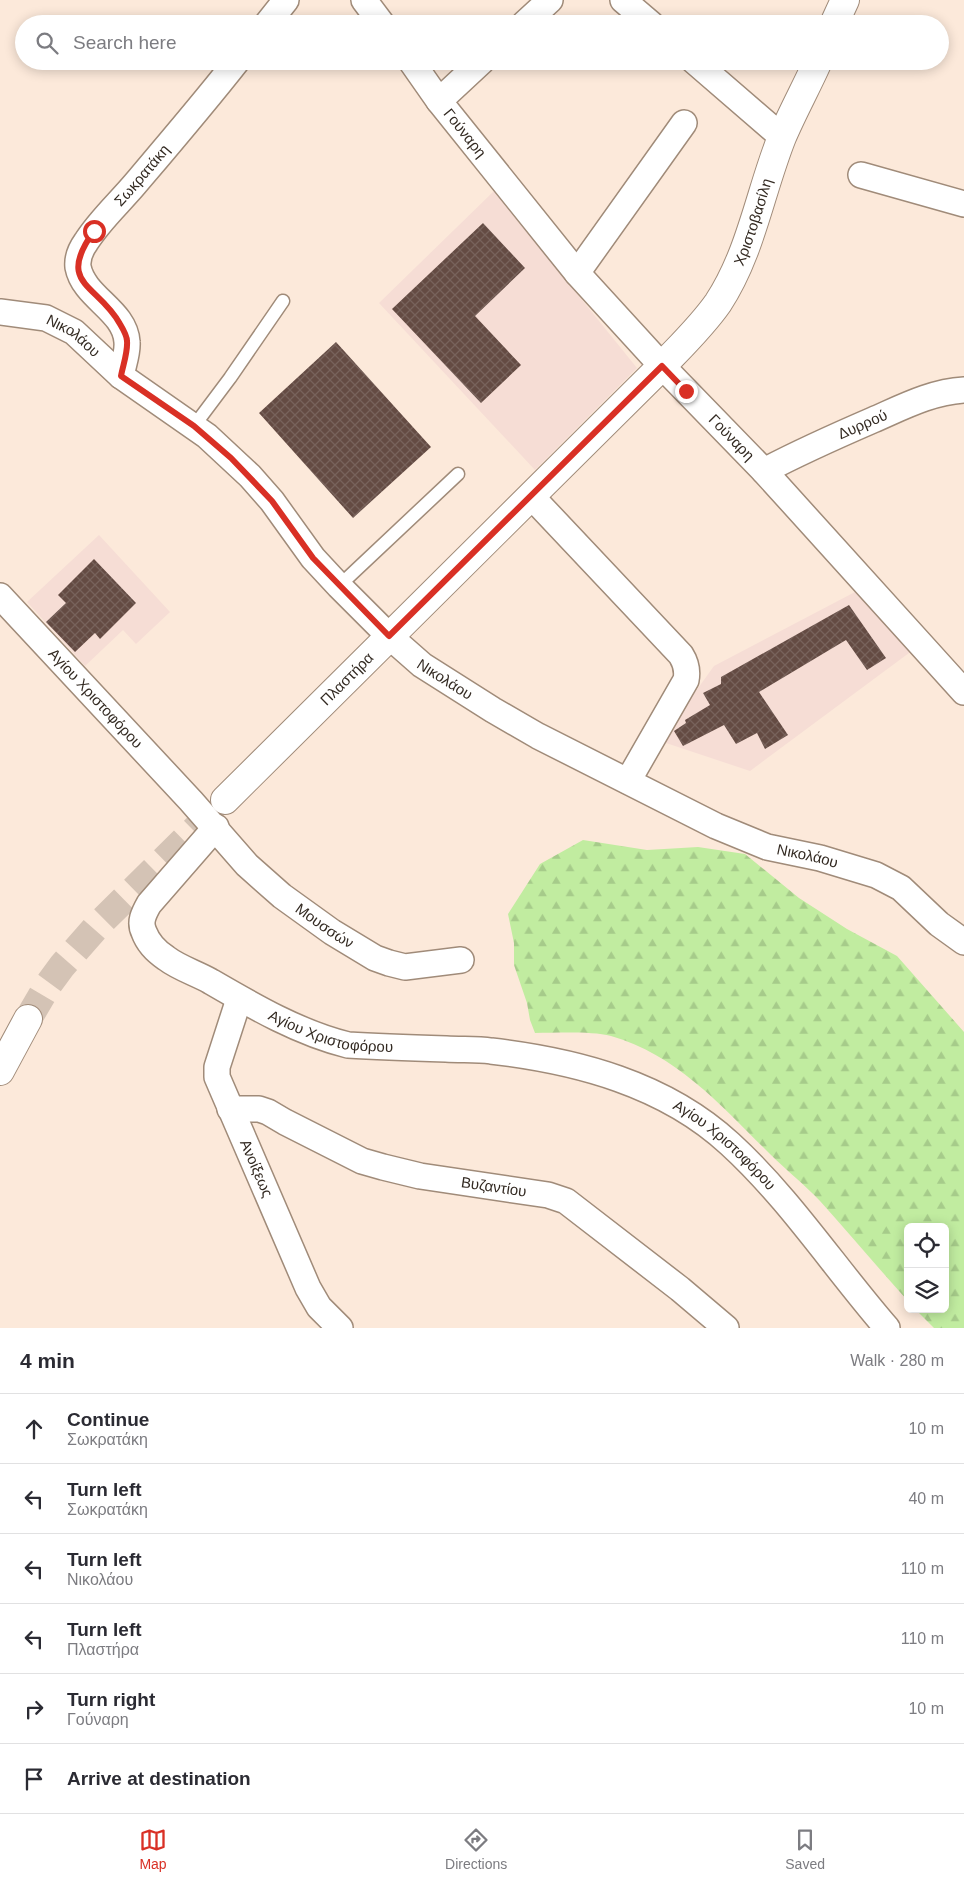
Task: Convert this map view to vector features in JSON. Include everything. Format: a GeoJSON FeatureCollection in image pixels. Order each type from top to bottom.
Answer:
{"type":"FeatureCollection","features":[{"type":"Feature","properties":{"kind":"main road"},"geometry":{"type":"LineString","coordinates":[[838,15],[845,0]]}},
{"type":"Feature","properties":{"kind":"main road","name":"Χριστοβασίλη"},"geometry":{"type":"LineString","coordinates":[[662,366],[705,319],[732,280],[782,137],[814,70]]}},
{"type":"Feature","properties":{"kind":"main road","name":"Πλαστήρα"},"geometry":{"type":"LineString","coordinates":[[225,800],[662,366]]}},
{"type":"Feature","properties":{"kind":"main road"},"geometry":{"type":"LineString","coordinates":[[0,1072],[28,1019]]}},
{"type":"Feature","properties":{"kind":"street"},"geometry":{"type":"LineString","coordinates":[[274,15],[286,0]]}},
{"type":"Feature","properties":{"kind":"street"},"geometry":{"type":"LineString","coordinates":[[364,0],[375,15]]}},
{"type":"Feature","properties":{"kind":"street"},"geometry":{"type":"LineString","coordinates":[[534,15],[550,0]]}},
{"type":"Feature","properties":{"kind":"street"},"geometry":{"type":"LineString","coordinates":[[623,0],[640,15]]}},
{"type":"Feature","properties":{"kind":"street","name":"Σωκρατάκη"},"geometry":{"type":"LineString","coordinates":[[121,376],[127,341],[126,337],[115,316],[89,290],[83,280],[78,261],[80,253],[94,231],[134,186],[230,70]]}},
{"type":"Feature","properties":{"kind":"street","name":"Γούναρη"},"geometry":{"type":"LineString","coordinates":[[417,70],[439,101],[577,273],[662,366],[764,471],[964,692]]}},
{"type":"Feature","properties":{"kind":"street"},"geometry":{"type":"LineString","coordinates":[[439,101],[472,70]]}},
{"type":"Feature","properties":{"kind":"street"},"geometry":{"type":"LineString","coordinates":[[704,70],[782,137]]}},
{"type":"Feature","properties":{"kind":"street"},"geometry":{"type":"LineString","coordinates":[[577,273],[684,123]]}},
{"type":"Feature","properties":{"kind":"street"},"geometry":{"type":"LineString","coordinates":[[861,174],[964,204]]}},
{"type":"Feature","properties":{"kind":"street","name":"Νικολάου"},"geometry":{"type":"LineString","coordinates":[[0,312],[46,318],[59,323],[74,332],[121,376],[194,426],[250,476],[272,501],[313,558],[389,636],[422,665],[538,736],[716,826],[768,846],[820,858],[876,875],[901,888],[939,924],[964,942]]}},
{"type":"Feature","properties":{"kind":"street","name":"Δυρρού"},"geometry":{"type":"LineString","coordinates":[[764,471],[804,450],[918,400],[945,391],[964,390]]}},
{"type":"Feature","properties":{"kind":"street"},"geometry":{"type":"LineString","coordinates":[[531,496],[685,662],[688,671],[686,680],[628,782]]}},
{"type":"Feature","properties":{"kind":"street","name":"Αγίου Χριστοφόρου"},"geometry":{"type":"LineString","coordinates":[[0,596],[216,827],[149,904],[142,918],[142,926],[149,942],[162,955],[239,999],[326,1040],[348,1045],[490,1051],[565,1063],[598,1072],[652,1092],[691,1113],[730,1144],[798,1216],[876,1325]]}},
{"type":"Feature","properties":{"kind":"street","name":"Μουσσών"},"geometry":{"type":"LineString","coordinates":[[216,827],[247,866],[266,882],[332,932],[375,958],[405,967],[461,960]]}},
{"type":"Feature","properties":{"kind":"street","name":"Ανοίξεως"},"geometry":{"type":"LineString","coordinates":[[239,999],[217,1067],[217,1076],[308,1288],[319,1307],[340,1328]]}},
{"type":"Feature","properties":{"kind":"street","name":"Βυζαντίου"},"geometry":{"type":"LineString","coordinates":[[230,1109],[259,1109],[268,1112],[362,1161],[383,1167],[420,1176],[548,1195],[566,1201],[680,1289],[726,1328]]}},
{"type":"Feature","properties":{"kind":"lane"},"geometry":{"type":"LineString","coordinates":[[194,426],[230,378],[283,300]]}},
{"type":"Feature","properties":{"kind":"lane"},"geometry":{"type":"LineString","coordinates":[[339,586],[458,474]]}},
{"type":"Feature","properties":{"kind":"shaded area"},"geometry":{"type":"Polygon","coordinates":[[[494,191],[637,368],[535,470],[379,303],[494,191]]]}},
{"type":"Feature","properties":{"kind":"shaded area"},"geometry":{"type":"Polygon","coordinates":[[[99,535],[170,612],[136,644],[123,630],[85,666],[27,602],[99,535]]]}},
{"type":"Feature","properties":{"kind":"shaded area"},"geometry":{"type":"Polygon","coordinates":[[[855,592],[913,650],[750,771],[660,741],[714,666],[855,592]]]}},
{"type":"Feature","properties":{"kind":"green space"},"geometry":{"type":"Polygon","coordinates":[[[583,840],[647,850],[698,847],[745,854],[799,898],[847,929],[897,956],[964,1032],[964,1328],[934,1328],[919,1313],[949,1313],[949,1223],[904,1223],[904,1296],[814,1195],[717,1101],[678,1070],[658,1056],[611,1036],[584,1033],[535,1033],[514,965],[514,943],[508,914],[540,864],[583,840]]]}},
{"type":"Feature","properties":{"kind":"building"},"geometry":{"type":"Polygon","coordinates":[[[483,223],[525,268],[475,316],[521,365],[481,403],[392,309],[483,223]]]}},
{"type":"Feature","properties":{"kind":"building"},"geometry":{"type":"Polygon","coordinates":[[[336,342],[431,447],[353,518],[259,413],[336,342]]]}},
{"type":"Feature","properties":{"kind":"building"},"geometry":{"type":"Polygon","coordinates":[[[94,559],[136,603],[100,639],[95,633],[75,652],[46,622],[66,603],[58,595],[94,559]]]}},
{"type":"Feature","properties":{"kind":"building"},"geometry":{"type":"Polygon","coordinates":[[[849,605],[886,658],[867,670],[846,640],[759,692],[788,735],[765,749],[757,733],[736,744],[724,725],[683,746],[674,731],[686,723],[685,720],[710,705],[703,693],[721,684],[721,677],[849,605]]]}},
{"type":"Feature","properties":{"kind":"tunnel"},"geometry":{"type":"LineString","coordinates":[[28,1019],[48,985],[62,966],[97,926],[223,802]]}},
{"type":"Feature","properties":{"kind":"route"},"geometry":{"type":"LineString","coordinates":[[94,231],[80,253],[78,269],[89,290],[107,306],[124,332],[127,341],[121,376],[207,436],[250,476],[272,501],[313,558],[389,636],[662,366],[686,391]]}}]}
